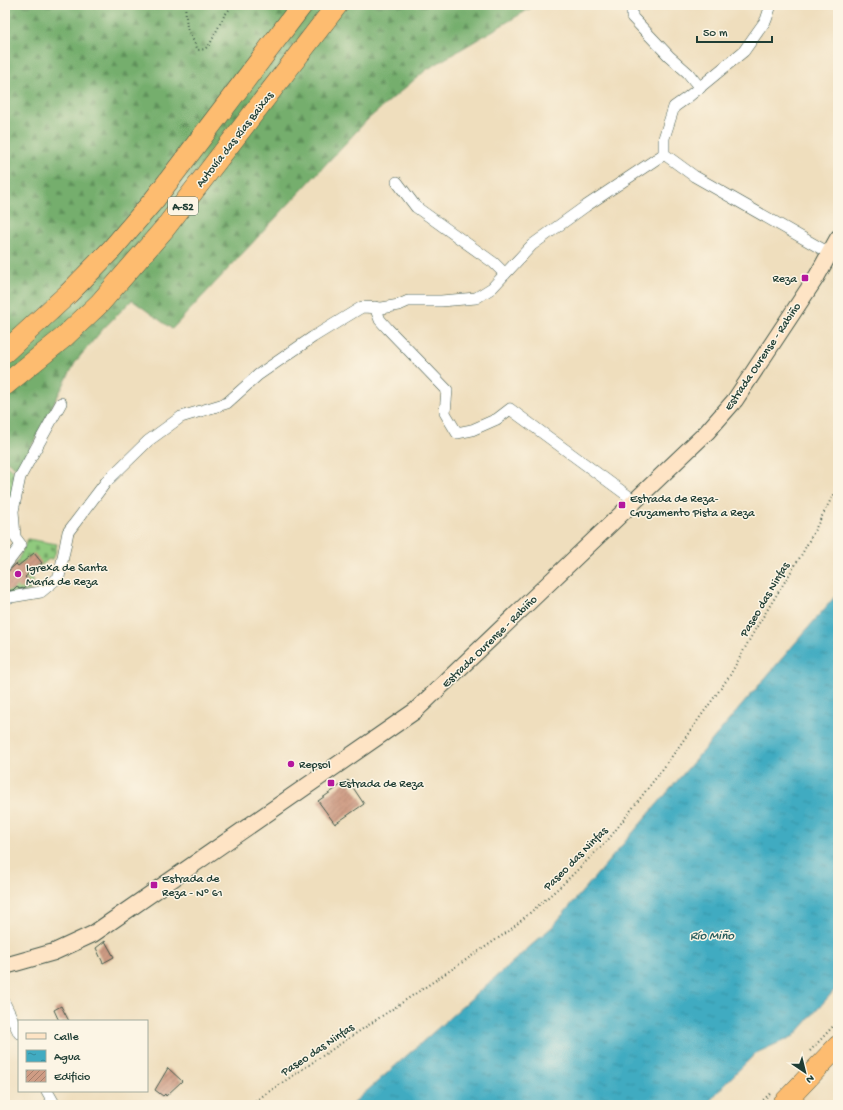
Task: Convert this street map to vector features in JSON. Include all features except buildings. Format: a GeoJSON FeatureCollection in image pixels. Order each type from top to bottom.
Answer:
{"type":"FeatureCollection","features":[{"type":"Feature","properties":{"kind":"highway","name":"A-52"},"geometry":{"type":"LineString","coordinates":[[5,352],[68,294],[118,243],[154,200],[302,5]]}},
{"type":"Feature","properties":{"kind":"highway","name":"Autovía das Rías Baixas"},"geometry":{"type":"LineString","coordinates":[[5,385],[63,338],[94,308],[165,228],[337,5]]}},
{"type":"Feature","properties":{"kind":"highway"},"geometry":{"type":"LineString","coordinates":[[5,398],[53,358],[100,312],[133,276],[165,228]]}},
{"type":"Feature","properties":{"kind":"highway"},"geometry":{"type":"LineString","coordinates":[[776,1099],[838,1046]]}},
{"type":"Feature","properties":{"kind":"main road","name":"Estrada Ourense - Rabiño"},"geometry":{"type":"LineString","coordinates":[[5,966],[54,952],[93,934],[415,711],[708,432],[735,400],[817,276],[838,238]]}},
{"type":"Feature","properties":{"kind":"street"},"geometry":{"type":"LineString","coordinates":[[632,5],[632,17],[669,56],[688,73],[700,88]]}},
{"type":"Feature","properties":{"kind":"street"},"geometry":{"type":"LineString","coordinates":[[664,154],[664,138],[674,108],[744,51],[766,20],[771,5]]}},
{"type":"Feature","properties":{"kind":"street"},"geometry":{"type":"LineString","coordinates":[[664,154],[694,176],[830,254]]}},
{"type":"Feature","properties":{"kind":"street"},"geometry":{"type":"LineString","coordinates":[[5,598],[41,592],[59,577],[68,532],[106,482],[148,441],[181,417],[226,403],[258,374],[313,337],[362,307],[382,308],[399,305],[408,301],[441,301],[476,298],[492,288],[532,245],[586,206],[664,154]]}},
{"type":"Feature","properties":{"kind":"street"},"geometry":{"type":"LineString","coordinates":[[397,182],[416,207],[494,263],[505,274]]}},
{"type":"Feature","properties":{"kind":"street"},"geometry":{"type":"LineString","coordinates":[[375,307],[380,320],[447,390],[445,413],[457,432],[472,430],[497,420],[510,409],[636,501]]}},
{"type":"Feature","properties":{"kind":"street"},"geometry":{"type":"LineString","coordinates":[[5,566],[21,545],[15,537],[13,511],[20,477],[61,403]]}},
{"type":"Feature","properties":{"kind":"street"},"geometry":{"type":"LineString","coordinates":[[5,1004],[18,1031]]}},
{"type":"Feature","properties":{"kind":"street"},"geometry":{"type":"LineString","coordinates":[[48,1092],[55,1105]]}},
{"type":"Feature","properties":{"kind":"path"},"geometry":{"type":"LineString","coordinates":[[185,5],[187,28],[198,50],[205,49],[210,44],[224,16],[233,5]]}},
{"type":"Feature","properties":{"kind":"path","name":"Paseo das Ninfas"},"geometry":{"type":"LineString","coordinates":[[249,1105],[509,931],[562,885],[608,840],[662,770],[729,677],[756,628],[802,554],[838,486]]}},
{"type":"Feature","properties":{"kind":"path"},"geometry":{"type":"LineString","coordinates":[[810,1052],[838,1021]]}},
{"type":"Feature","properties":{"kind":"path"},"geometry":{"type":"LineString","coordinates":[[757,1105],[776,1099]]}},
{"type":"Feature","properties":{"kind":"green space"},"geometry":{"type":"Polygon","coordinates":[[[5,5],[536,5],[426,70],[368,119],[172,329],[132,300],[103,329],[76,361],[19,470],[5,460],[5,5]]]}},
{"type":"Feature","properties":{"kind":"green space"},"geometry":{"type":"Polygon","coordinates":[[[5,465],[17,474],[12,499],[5,508],[5,465]]]}},
{"type":"Feature","properties":{"kind":"green space"},"geometry":{"type":"Polygon","coordinates":[[[28,539],[57,544],[55,554],[51,560],[49,559],[29,575],[33,582],[29,585],[31,590],[5,597],[6,573],[16,564],[28,539]]]}},
{"type":"Feature","properties":{"kind":"water","name":"Río Miño"},"geometry":{"type":"Polygon","coordinates":[[[838,593],[838,986],[794,1036],[756,1053],[706,1105],[351,1105],[552,927],[838,593]]]}},
{"type":"Feature","properties":{"kind":"place","name":"Reza"},"geometry":{"type":"Point","coordinates":[805,278]}},
{"type":"Feature","properties":{"kind":"place","name":"Estrada de Reza- Cruzamento Pista a Reza"},"geometry":{"type":"Point","coordinates":[622,505]}},
{"type":"Feature","properties":{"kind":"place","name":"Igrexa de Santa María de Reza"},"geometry":{"type":"Point","coordinates":[18,574]}},
{"type":"Feature","properties":{"kind":"place","name":"Repsol"},"geometry":{"type":"Point","coordinates":[291,764]}},
{"type":"Feature","properties":{"kind":"place","name":"Estrada de Reza"},"geometry":{"type":"Point","coordinates":[331,783]}},
{"type":"Feature","properties":{"kind":"place","name":"Estrada de Reza - Nº 61"},"geometry":{"type":"Point","coordinates":[154,885]}}]}
